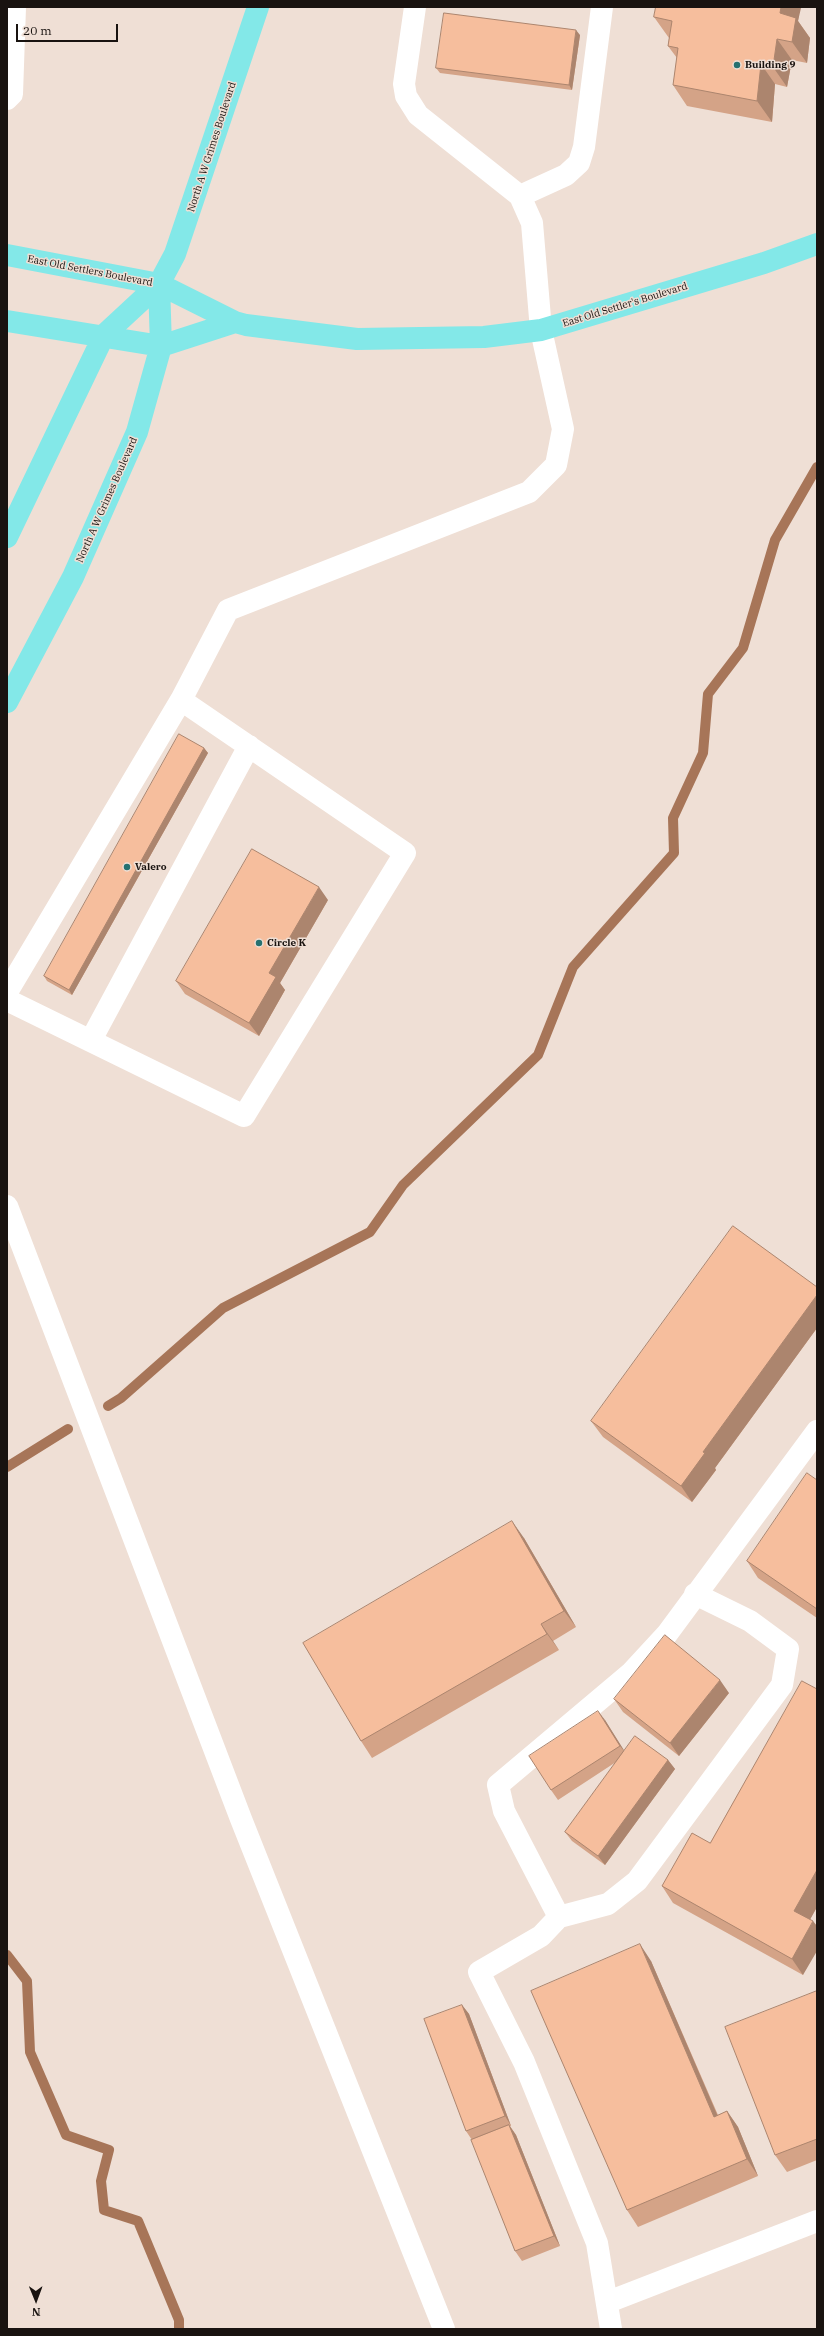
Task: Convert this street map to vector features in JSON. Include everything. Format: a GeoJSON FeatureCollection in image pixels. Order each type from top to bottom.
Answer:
{"type":"FeatureCollection","features":[{"type":"Feature","properties":{"kind":"main road","name":"North A W Grimes Boulevard"},"geometry":{"type":"LineString","coordinates":[[7,537],[104,335],[158,284],[175,254],[258,7]]}},
{"type":"Feature","properties":{"kind":"main road","name":"East Old Settler's Boulevard"},"geometry":{"type":"LineString","coordinates":[[484,336],[541,330],[764,263],[817,244]]}},
{"type":"Feature","properties":{"kind":"main road","name":"East Old Settlers Boulevard"},"geometry":{"type":"LineString","coordinates":[[7,256],[158,284],[235,322],[357,339],[484,336]]}},
{"type":"Feature","properties":{"kind":"main road","name":"North A W Grimes Boulevard"},"geometry":{"type":"LineString","coordinates":[[7,702],[73,578],[137,432],[161,346],[158,284]]}},
{"type":"Feature","properties":{"kind":"main road","name":"East Old Settlers Boulevard"},"geometry":{"type":"LineString","coordinates":[[7,321],[104,335],[161,346],[235,322]]}},
{"type":"Feature","properties":{"kind":"lane"},"geometry":{"type":"LineString","coordinates":[[7,99],[12,94],[10,47],[15,7]]}},
{"type":"Feature","properties":{"kind":"lane"},"geometry":{"type":"LineString","coordinates":[[7,992],[181,700],[228,610],[529,492],[556,465],[563,430],[541,330],[532,223],[520,196],[418,115],[406,96],[404,84],[415,7]]}},
{"type":"Feature","properties":{"kind":"lane"},"geometry":{"type":"LineString","coordinates":[[520,196],[566,175],[579,163],[584,147],[602,7]]}},
{"type":"Feature","properties":{"kind":"lane"},"geometry":{"type":"LineString","coordinates":[[7,1000],[244,1116],[405,853],[181,700]]}},
{"type":"Feature","properties":{"kind":"lane"},"geometry":{"type":"LineString","coordinates":[[91,1040],[249,746]]}},
{"type":"Feature","properties":{"kind":"lane"},"geometry":{"type":"LineString","coordinates":[[7,1206],[241,1819],[444,2329]]}},
{"type":"Feature","properties":{"kind":"lane"},"geometry":{"type":"LineString","coordinates":[[559,1917],[504,1811],[498,1785],[631,1673],[667,1634],[817,1431]]}},
{"type":"Feature","properties":{"kind":"lane"},"geometry":{"type":"LineString","coordinates":[[611,2329],[608,2302],[597,2243],[524,2062],[479,1972],[541,1936],[559,1917],[608,1904],[637,1881],[782,1685],[788,1649],[750,1621],[696,1594]]}},
{"type":"Feature","properties":{"kind":"lane"},"geometry":{"type":"LineString","coordinates":[[608,2302],[817,2221]]}},
{"type":"Feature","properties":{"kind":"building","name":"Building 9"},"geometry":{"type":"Polygon","coordinates":[[[656,7],[781,7],[780,13],[796,18],[792,42],[777,39],[773,67],[761,64],[757,101],[673,85],[678,48],[668,46],[672,21],[654,17],[656,7]]]}},
{"type":"Feature","properties":{"kind":"building"},"geometry":{"type":"Polygon","coordinates":[[[444,13],[576,30],[569,85],[436,68],[444,13]]]}},
{"type":"Feature","properties":{"kind":"building","name":"Valero"},"geometry":{"type":"Polygon","coordinates":[[[179,734],[204,748],[69,990],[44,976],[179,734]]]}},
{"type":"Feature","properties":{"kind":"building","name":"Circle K"},"geometry":{"type":"Polygon","coordinates":[[[252,849],[319,887],[269,973],[276,977],[249,1023],[176,981],[252,849]]]}},
{"type":"Feature","properties":{"kind":"building"},"geometry":{"type":"Polygon","coordinates":[[[733,1226],[817,1287],[817,1295],[703,1452],[705,1453],[681,1486],[591,1421],[733,1226]]]}},
{"type":"Feature","properties":{"kind":"building"},"geometry":{"type":"Polygon","coordinates":[[[807,1473],[817,1480],[817,1609],[747,1561],[807,1473]]]}},
{"type":"Feature","properties":{"kind":"building"},"geometry":{"type":"Polygon","coordinates":[[[512,1521],[564,1611],[541,1624],[547,1634],[361,1741],[303,1643],[512,1521]]]}},
{"type":"Feature","properties":{"kind":"building"},"geometry":{"type":"Polygon","coordinates":[[[665,1635],[720,1680],[670,1743],[614,1699],[665,1635]]]}},
{"type":"Feature","properties":{"kind":"building"},"geometry":{"type":"Polygon","coordinates":[[[802,1681],[817,1689],[817,1870],[794,1911],[813,1921],[792,1959],[662,1886],[692,1833],[710,1843],[802,1681]]]}},
{"type":"Feature","properties":{"kind":"building"},"geometry":{"type":"Polygon","coordinates":[[[598,1711],[620,1746],[551,1790],[529,1756],[598,1711]]]}},
{"type":"Feature","properties":{"kind":"building"},"geometry":{"type":"Polygon","coordinates":[[[635,1736],[668,1760],[598,1856],[565,1832],[635,1736]]]}},
{"type":"Feature","properties":{"kind":"building"},"geometry":{"type":"Polygon","coordinates":[[[640,1944],[714,2117],[727,2111],[747,2159],[627,2210],[531,1991],[640,1944]]]}},
{"type":"Feature","properties":{"kind":"building"},"geometry":{"type":"Polygon","coordinates":[[[817,1991],[817,2139],[775,2155],[725,2027],[817,1991]]]}},
{"type":"Feature","properties":{"kind":"building"},"geometry":{"type":"Polygon","coordinates":[[[462,2005],[505,2116],[466,2131],[424,2019],[462,2005]]]}},
{"type":"Feature","properties":{"kind":"building"},"geometry":{"type":"Polygon","coordinates":[[[509,2125],[554,2236],[515,2251],[471,2140],[509,2125]]]}},
{"type":"Feature","properties":{"kind":"waterway"},"geometry":{"type":"LineString","coordinates":[[108,1406],[121,1398],[223,1308],[370,1232],[403,1185],[538,1055],[573,967],[674,853],[673,818],[703,753],[708,694],[743,648],[775,540],[817,467]]}},
{"type":"Feature","properties":{"kind":"waterway"},"geometry":{"type":"LineString","coordinates":[[7,1467],[68,1429]]}},
{"type":"Feature","properties":{"kind":"waterway"},"geometry":{"type":"LineString","coordinates":[[7,1955],[27,1981],[30,2052],[66,2135],[109,2150],[101,2181],[104,2210],[138,2221],[179,2320],[179,2329]]}},
{"type":"Feature","properties":{"kind":"place","name":"Building 9"},"geometry":{"type":"Point","coordinates":[737,65]}},
{"type":"Feature","properties":{"kind":"place","name":"Valero"},"geometry":{"type":"Point","coordinates":[127,867]}},
{"type":"Feature","properties":{"kind":"place","name":"Circle K"},"geometry":{"type":"Point","coordinates":[259,943]}}]}
